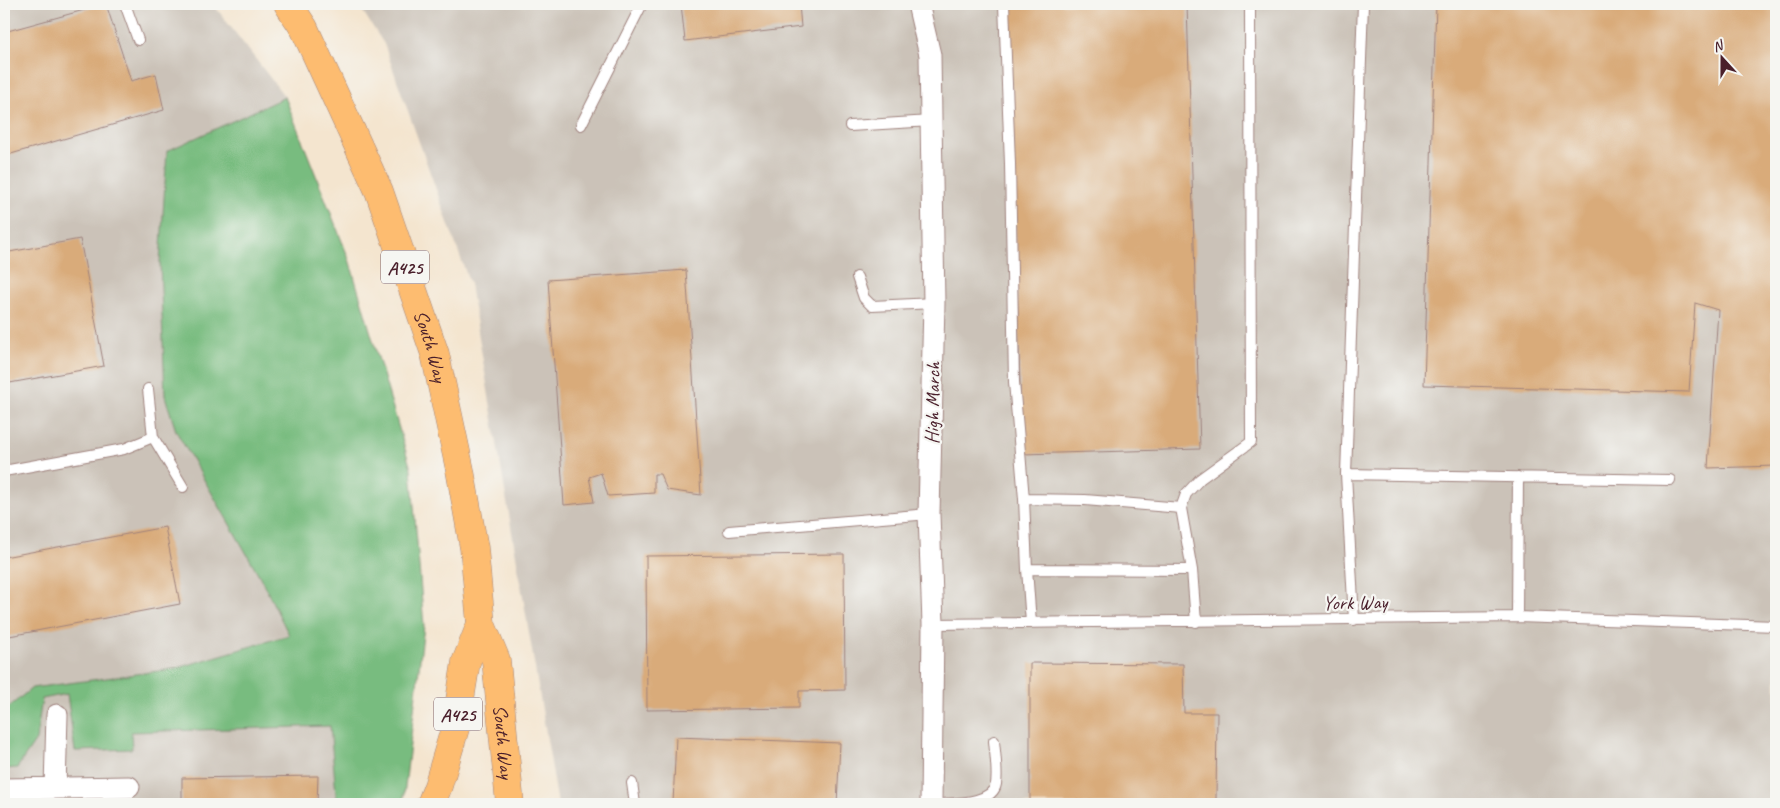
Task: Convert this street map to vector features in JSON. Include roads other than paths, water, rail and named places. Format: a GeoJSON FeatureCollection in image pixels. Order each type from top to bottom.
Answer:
{"type":"FeatureCollection","features":[{"type":"Feature","properties":{"kind":"main road","name":"South Way"},"geometry":{"type":"LineString","coordinates":[[288,4],[304,28],[379,192],[434,354],[460,470],[474,548],[480,624],[496,660],[510,804]]}},
{"type":"Feature","properties":{"kind":"main road","name":"South Way"},"geometry":{"type":"LineString","coordinates":[[431,804],[456,725],[466,662],[480,624]]}},
{"type":"Feature","properties":{"kind":"street","name":"High March"},"geometry":{"type":"LineString","coordinates":[[918,4],[930,55],[934,303],[929,514],[933,624],[931,804]]}},
{"type":"Feature","properties":{"kind":"street"},"geometry":{"type":"LineString","coordinates":[[54,788],[57,715]]}},
{"type":"Feature","properties":{"kind":"street"},"geometry":{"type":"LineString","coordinates":[[4,789],[128,786]]}},
{"type":"Feature","properties":{"kind":"lane"},"geometry":{"type":"LineString","coordinates":[[125,4],[138,40]]}},
{"type":"Feature","properties":{"kind":"lane"},"geometry":{"type":"LineString","coordinates":[[581,125],[642,4]]}},
{"type":"Feature","properties":{"kind":"lane"},"geometry":{"type":"LineString","coordinates":[[1004,4],[1010,164],[1014,382],[1024,499],[1031,623]]}},
{"type":"Feature","properties":{"kind":"lane"},"geometry":{"type":"LineString","coordinates":[[1196,622],[1192,570],[1181,508],[1186,494],[1200,479],[1251,442],[1250,4]]}},
{"type":"Feature","properties":{"kind":"lane"},"geometry":{"type":"LineString","coordinates":[[1354,620],[1346,474],[1363,4]]}},
{"type":"Feature","properties":{"kind":"lane"},"geometry":{"type":"LineString","coordinates":[[850,126],[931,121]]}},
{"type":"Feature","properties":{"kind":"lane"},"geometry":{"type":"LineString","coordinates":[[857,277],[864,298],[872,306],[934,303]]}},
{"type":"Feature","properties":{"kind":"lane"},"geometry":{"type":"LineString","coordinates":[[148,389],[153,437],[183,487]]}},
{"type":"Feature","properties":{"kind":"lane"},"geometry":{"type":"LineString","coordinates":[[4,471],[124,449],[153,437]]}},
{"type":"Feature","properties":{"kind":"lane"},"geometry":{"type":"LineString","coordinates":[[1346,474],[1670,480]]}},
{"type":"Feature","properties":{"kind":"lane"},"geometry":{"type":"LineString","coordinates":[[1517,617],[1518,477]]}},
{"type":"Feature","properties":{"kind":"lane"},"geometry":{"type":"LineString","coordinates":[[1024,499],[1085,500],[1181,508]]}},
{"type":"Feature","properties":{"kind":"lane"},"geometry":{"type":"LineString","coordinates":[[728,531],[929,514]]}},
{"type":"Feature","properties":{"kind":"lane"},"geometry":{"type":"LineString","coordinates":[[1027,569],[1192,570]]}},
{"type":"Feature","properties":{"kind":"lane","name":"York Way"},"geometry":{"type":"LineString","coordinates":[[933,624],[1517,617],[1776,626]]}},
{"type":"Feature","properties":{"kind":"lane"},"geometry":{"type":"LineString","coordinates":[[941,804],[975,801],[992,793],[996,785],[994,741]]}},
{"type":"Feature","properties":{"kind":"lane"},"geometry":{"type":"LineString","coordinates":[[632,783],[635,804]]}}]}
